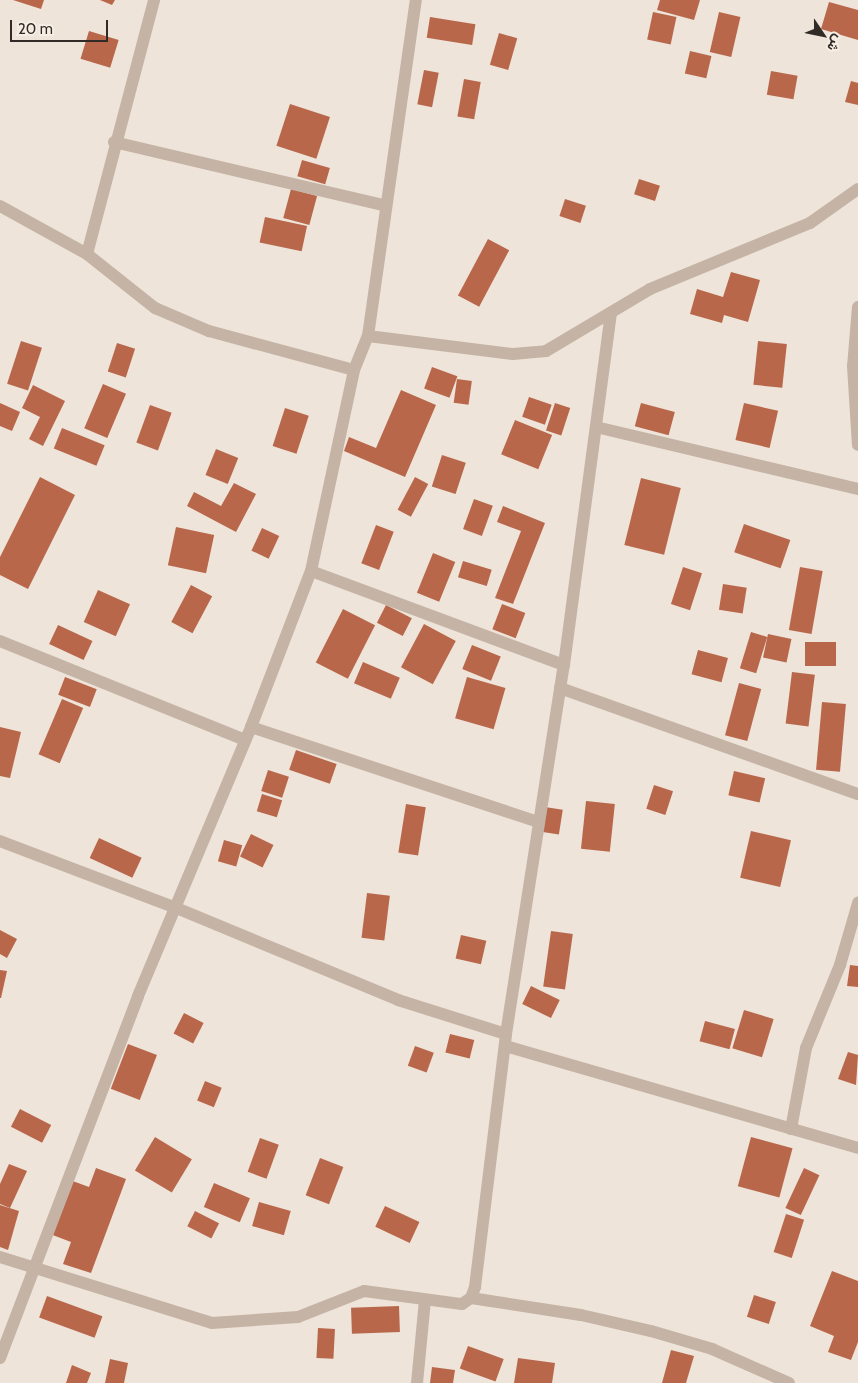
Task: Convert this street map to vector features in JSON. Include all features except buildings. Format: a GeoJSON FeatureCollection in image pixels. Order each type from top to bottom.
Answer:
{"type":"FeatureCollection","features":[{"type":"Feature","properties":{"kind":"street"},"geometry":{"type":"LineString","coordinates":[[87,254],[114,142],[154,0]]}},
{"type":"Feature","properties":{"kind":"street"},"geometry":{"type":"LineString","coordinates":[[0,1358],[33,1268],[174,907],[251,727],[311,571],[354,370],[368,336],[416,0]]}},
{"type":"Feature","properties":{"kind":"street"},"geometry":{"type":"LineString","coordinates":[[114,142],[386,206]]}},
{"type":"Feature","properties":{"kind":"street"},"geometry":{"type":"LineString","coordinates":[[368,336],[513,354],[546,351],[664,282],[810,223],[858,189]]}},
{"type":"Feature","properties":{"kind":"street"},"geometry":{"type":"LineString","coordinates":[[0,206],[87,254],[155,308],[209,331],[354,370]]}},
{"type":"Feature","properties":{"kind":"street"},"geometry":{"type":"LineString","coordinates":[[858,307],[853,366],[858,445]]}},
{"type":"Feature","properties":{"kind":"street"},"geometry":{"type":"LineString","coordinates":[[0,1257],[212,1323],[298,1317],[364,1291],[462,1304],[471,1298],[475,1287],[506,1040],[564,665],[610,314]]}},
{"type":"Feature","properties":{"kind":"street"},"geometry":{"type":"LineString","coordinates":[[596,427],[858,489]]}},
{"type":"Feature","properties":{"kind":"street"},"geometry":{"type":"LineString","coordinates":[[311,571],[564,665]]}},
{"type":"Feature","properties":{"kind":"street"},"geometry":{"type":"LineString","coordinates":[[0,640],[245,740]]}},
{"type":"Feature","properties":{"kind":"street"},"geometry":{"type":"LineString","coordinates":[[560,688],[858,794]]}},
{"type":"Feature","properties":{"kind":"street"},"geometry":{"type":"LineString","coordinates":[[251,727],[539,822]]}},
{"type":"Feature","properties":{"kind":"street"},"geometry":{"type":"LineString","coordinates":[[0,841],[174,907],[398,1000],[506,1040],[858,1148]]}},
{"type":"Feature","properties":{"kind":"street"},"geometry":{"type":"LineString","coordinates":[[791,1129],[806,1048],[840,965],[858,903]]}},
{"type":"Feature","properties":{"kind":"street"},"geometry":{"type":"LineString","coordinates":[[471,1298],[581,1315],[651,1331],[712,1349],[789,1383]]}},
{"type":"Feature","properties":{"kind":"street"},"geometry":{"type":"LineString","coordinates":[[417,1383],[425,1300]]}}]}
